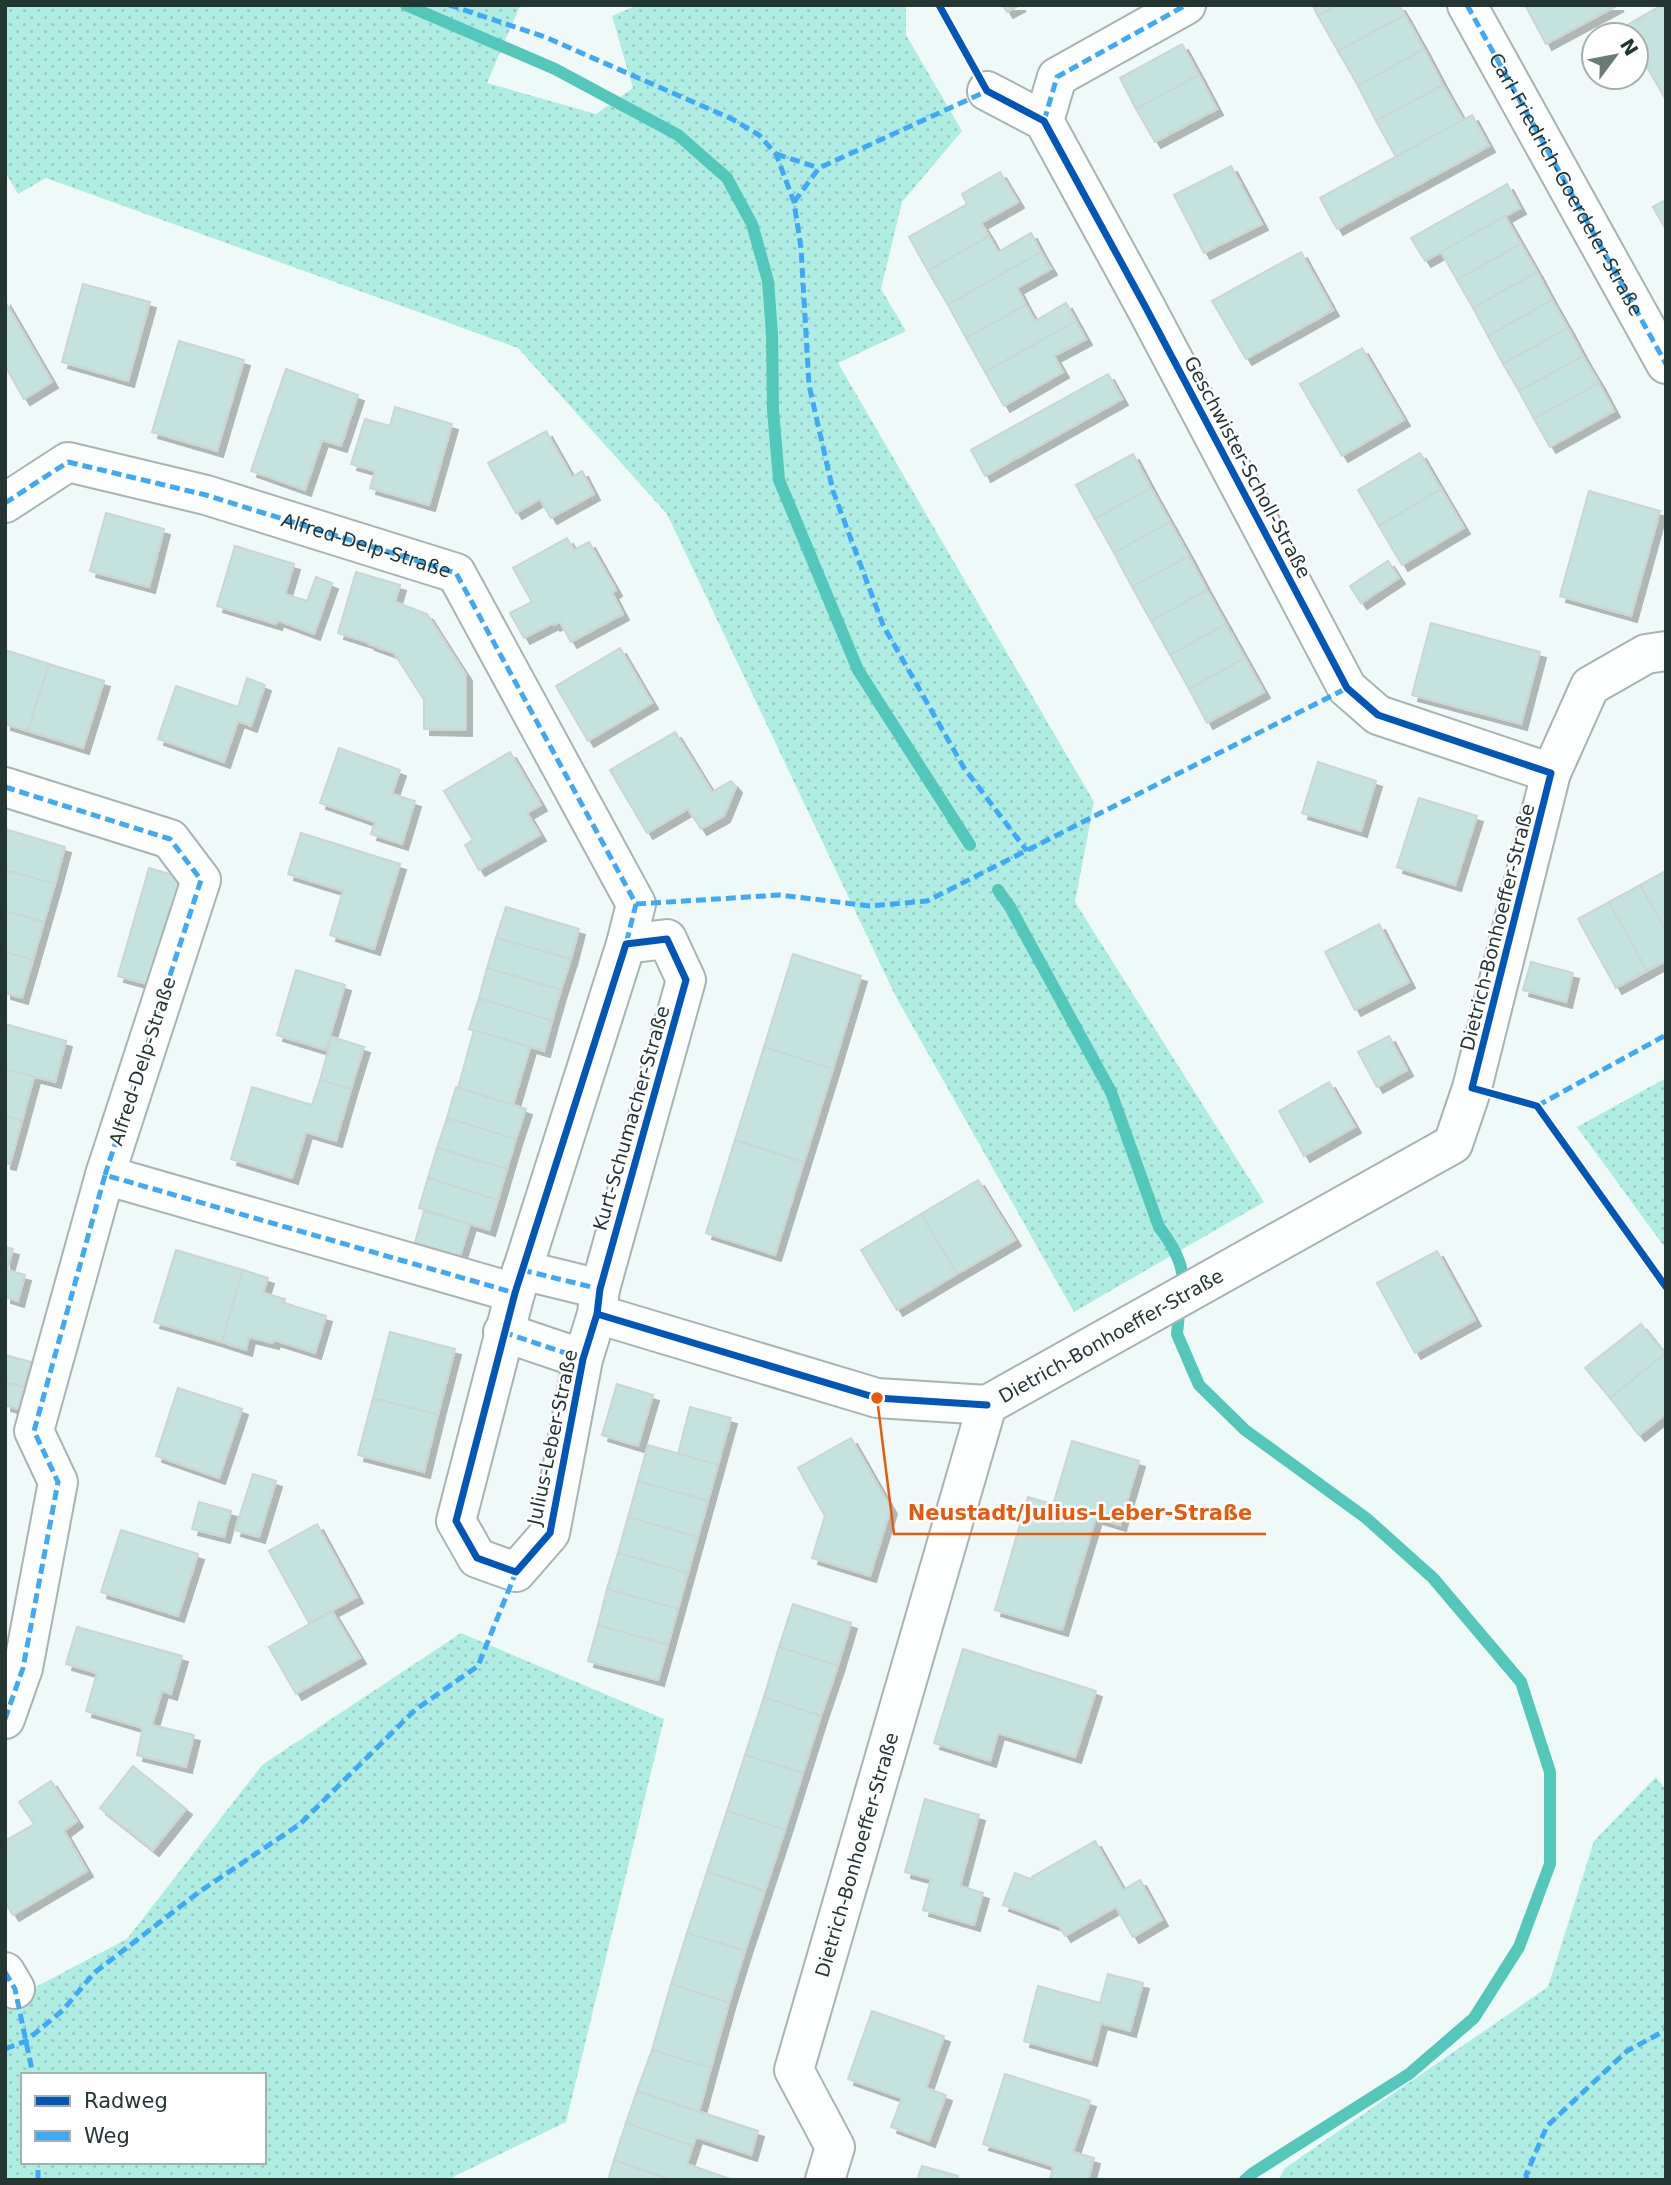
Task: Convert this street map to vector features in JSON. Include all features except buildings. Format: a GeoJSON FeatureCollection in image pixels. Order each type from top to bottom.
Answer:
{"type":"FeatureCollection","features":[{"type":"Feature","properties":{"kind":"street"},"geometry":{"type":"LineString","coordinates":[[987,91],[1044,121],[1057,77],[1186,5]]}},
{"type":"Feature","properties":{"kind":"street","name":"Carl-Friedrich-Goerdeler-Straße"},"geometry":{"type":"LineString","coordinates":[[1467,5],[1666,364]]}},
{"type":"Feature","properties":{"kind":"street","name":"Geschwister-Scholl-Straße"},"geometry":{"type":"LineString","coordinates":[[1044,121],[1347,688],[1378,715],[1551,774]]}},
{"type":"Feature","properties":{"kind":"street","name":"Alfred-Delp-Straße"},"geometry":{"type":"LineString","coordinates":[[5,503],[68,462],[206,495],[456,573],[636,904],[626,944]]}},
{"type":"Feature","properties":{"kind":"street","name":"Dietrich-Bonhoeffer-Straße"},"geometry":{"type":"LineString","coordinates":[[825,2180],[835,2147],[794,2070],[987,1405],[1452,1144],[1472,1088],[1551,774],[1590,686],[1646,654],[1666,651]]}},
{"type":"Feature","properties":{"kind":"street","name":"Alfred-Delp-Straße"},"geometry":{"type":"LineString","coordinates":[[5,787],[170,839],[201,880],[105,1175]]}},
{"type":"Feature","properties":{"kind":"street","name":"Kurt-Schumacher-Straße"},"geometry":{"type":"LineString","coordinates":[[599,1301],[686,980],[667,939],[626,944]]}},
{"type":"Feature","properties":{"kind":"street"},"geometry":{"type":"LineString","coordinates":[[518,1282],[626,944]]}},
{"type":"Feature","properties":{"kind":"street"},"geometry":{"type":"LineString","coordinates":[[5,1719],[23,1668],[58,1482],[34,1431],[105,1175],[599,1301],[877,1398],[987,1405]]}},
{"type":"Feature","properties":{"kind":"street","name":"Julius-Leber-Straße"},"geometry":{"type":"LineString","coordinates":[[518,1282],[456,1521],[477,1558],[516,1572],[550,1533],[583,1359],[599,1301]]}},
{"type":"Feature","properties":{"kind":"street","name":"Julius-Leber-Straße"},"geometry":{"type":"LineString","coordinates":[[503,1332],[583,1359]]}},
{"type":"Feature","properties":{"kind":"green space"},"geometry":{"type":"Polygon","coordinates":[[[5,5],[526,5],[519,8],[487,83],[596,114],[633,88],[612,16],[638,5],[906,5],[906,35],[962,131],[902,202],[881,289],[906,331],[838,363],[1094,802],[1075,902],[1264,1202],[1074,1312],[895,995],[667,514],[518,348],[46,178],[18,194],[5,172],[5,5]]]}},
{"type":"Feature","properties":{"kind":"green space"},"geometry":{"type":"Polygon","coordinates":[[[1666,1078],[1666,1249],[1577,1127],[1666,1078]]]}},
{"type":"Feature","properties":{"kind":"green space"},"geometry":{"type":"Polygon","coordinates":[[[461,1633],[664,1719],[566,2122],[447,2180],[5,2180],[5,2003],[127,1939],[262,1765],[461,1633]]]}},
{"type":"Feature","properties":{"kind":"green space"},"geometry":{"type":"Polygon","coordinates":[[[1656,1777],[1666,1790],[1666,2180],[1278,2180],[1285,2168],[1548,1987],[1594,1841],[1656,1777]]]}},
{"type":"Feature","properties":{"kind":"waterway"},"geometry":{"type":"LineString","coordinates":[[406,5],[555,69],[678,135],[727,178],[752,224],[768,281],[773,410],[779,480],[858,670],[970,845]]}},
{"type":"Feature","properties":{"kind":"waterway"},"geometry":{"type":"LineString","coordinates":[[998,890],[1010,907],[1111,1092],[1159,1227],[1180,1263],[1183,1287]]}},
{"type":"Feature","properties":{"kind":"waterway"},"geometry":{"type":"LineString","coordinates":[[1179,1314],[1177,1334],[1199,1385],[1245,1430],[1366,1518],[1433,1578],[1521,1682],[1550,1772],[1550,1864],[1519,1947],[1474,2018],[1409,2074],[1245,2180]]}},
{"type":"Feature","properties":{"kind":"marked path"},"geometry":{"type":"LineString","coordinates":[[449,5],[545,37],[732,119],[759,135],[776,154],[794,202],[801,248],[809,385],[833,491],[883,625],[964,768],[1027,851]]}},
{"type":"Feature","properties":{"kind":"marked path"},"geometry":{"type":"LineString","coordinates":[[1044,121],[1057,77],[1186,5]]}},
{"type":"Feature","properties":{"kind":"marked path"},"geometry":{"type":"LineString","coordinates":[[1467,5],[1666,364]]}},
{"type":"Feature","properties":{"kind":"marked path"},"geometry":{"type":"LineString","coordinates":[[794,202],[819,168],[987,91]]}},
{"type":"Feature","properties":{"kind":"marked path"},"geometry":{"type":"LineString","coordinates":[[776,154],[819,168]]}},
{"type":"Feature","properties":{"kind":"marked path"},"geometry":{"type":"LineString","coordinates":[[5,503],[68,462],[206,495],[456,573],[636,904],[626,944]]}},
{"type":"Feature","properties":{"kind":"marked path"},"geometry":{"type":"LineString","coordinates":[[636,904],[780,895],[870,906],[927,901],[1347,688]]}},
{"type":"Feature","properties":{"kind":"marked path"},"geometry":{"type":"LineString","coordinates":[[5,787],[170,839],[201,880],[105,1175]]}},
{"type":"Feature","properties":{"kind":"marked path"},"geometry":{"type":"LineString","coordinates":[[1537,1106],[1666,1035]]}},
{"type":"Feature","properties":{"kind":"marked path"},"geometry":{"type":"LineString","coordinates":[[5,1719],[23,1668],[58,1482],[34,1431],[105,1175],[515,1293]]}},
{"type":"Feature","properties":{"kind":"marked path"},"geometry":{"type":"LineString","coordinates":[[522,1270],[600,1289]]}},
{"type":"Feature","properties":{"kind":"marked path"},"geometry":{"type":"LineString","coordinates":[[503,1332],[583,1359]]}},
{"type":"Feature","properties":{"kind":"marked path"},"geometry":{"type":"LineString","coordinates":[[5,2049],[26,2041],[63,2010],[94,1973],[199,1892],[300,1824],[415,1710],[478,1666],[516,1572]]}},
{"type":"Feature","properties":{"kind":"marked path"},"geometry":{"type":"LineString","coordinates":[[5,1972],[15,1989],[33,2073]]}},
{"type":"Feature","properties":{"kind":"marked path"},"geometry":{"type":"LineString","coordinates":[[1527,2180],[1526,2175],[1547,2126],[1627,2051],[1666,2030]]}},
{"type":"Feature","properties":{"kind":"marked path"},"geometry":{"type":"LineString","coordinates":[[38,2164],[38,2180]]}},
{"type":"Feature","properties":{"kind":"cycle path"},"geometry":{"type":"LineString","coordinates":[[939,5],[987,91],[1044,121],[1347,688],[1378,715],[1551,773],[1472,1088],[1537,1106],[1666,1287]]}},
{"type":"Feature","properties":{"kind":"cycle path"},"geometry":{"type":"LineString","coordinates":[[597,1314],[583,1359],[550,1533],[516,1572],[477,1558],[456,1521],[515,1293],[626,944],[667,939],[686,980],[600,1289],[597,1314],[877,1398],[987,1405]]}},
{"type":"Feature","properties":{"kind":"place","name":"Neustadt/Julius-Leber-Straße"},"geometry":{"type":"Point","coordinates":[877,1398]}}]}
